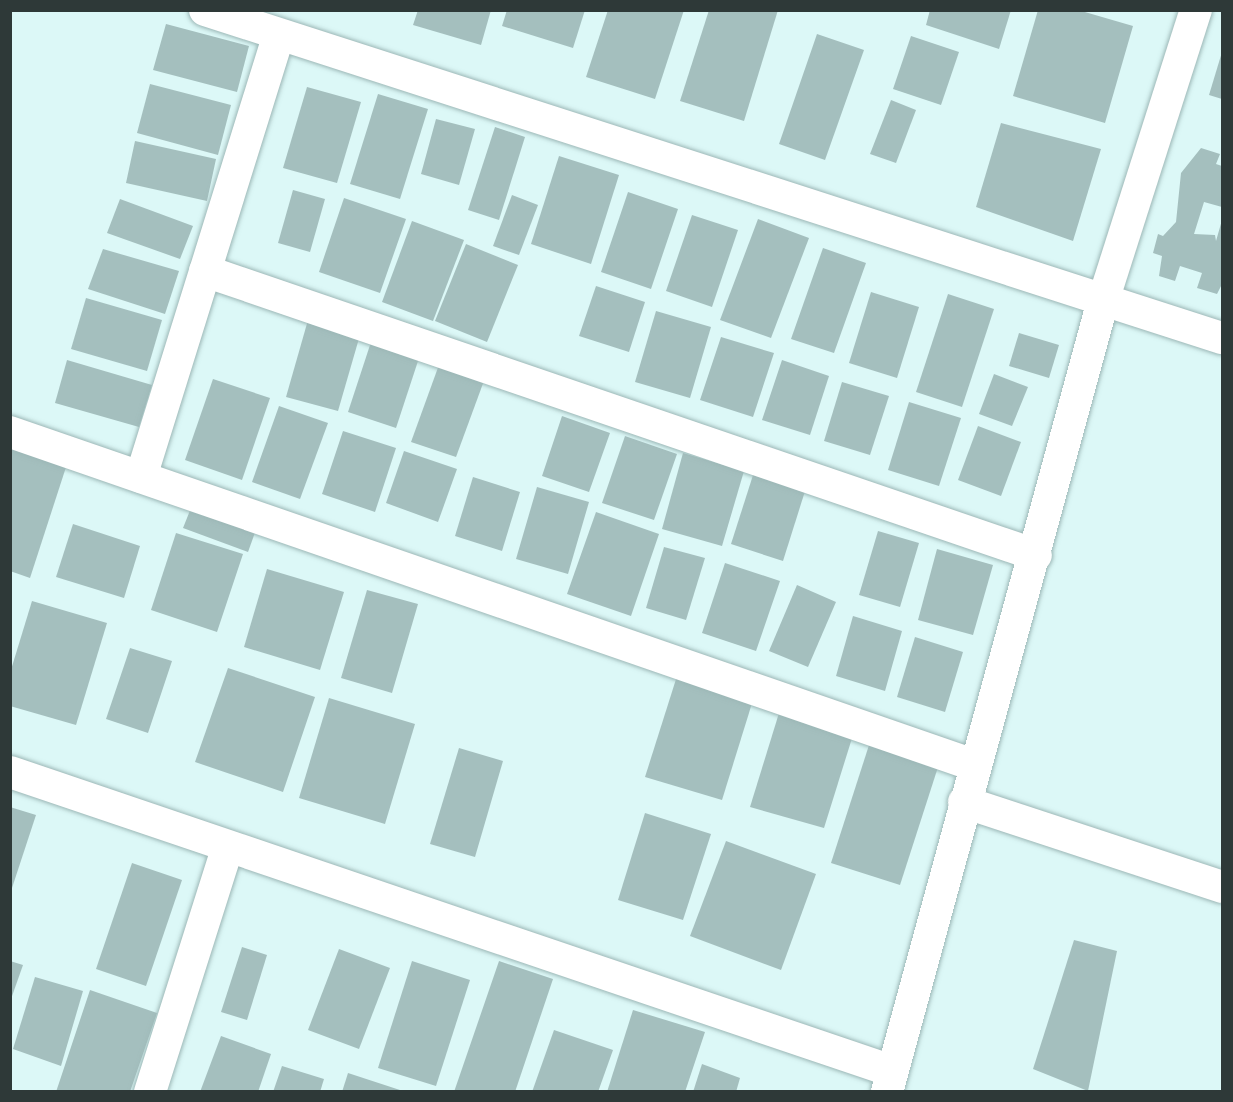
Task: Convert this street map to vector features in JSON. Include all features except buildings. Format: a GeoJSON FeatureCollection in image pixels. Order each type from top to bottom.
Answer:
{"type":"FeatureCollection","features":[{"type":"Feature","properties":{"kind":"street"},"geometry":{"type":"LineString","coordinates":[[205,10],[278,36],[1222,338]]}},
{"type":"Feature","properties":{"kind":"street"},"geometry":{"type":"LineString","coordinates":[[10,772],[890,1082],[974,765],[1036,555],[1104,301],[1196,10]]}},
{"type":"Feature","properties":{"kind":"street"},"geometry":{"type":"LineString","coordinates":[[141,477],[278,36]]}},
{"type":"Feature","properties":{"kind":"street"},"geometry":{"type":"LineString","coordinates":[[205,271],[1036,555]]}},
{"type":"Feature","properties":{"kind":"street"},"geometry":{"type":"LineString","coordinates":[[10,432],[974,765]]}},
{"type":"Feature","properties":{"kind":"street"},"geometry":{"type":"LineString","coordinates":[[964,802],[1222,888]]}},
{"type":"Feature","properties":{"kind":"street"},"geometry":{"type":"LineString","coordinates":[[150,1092],[227,849]]}}]}
